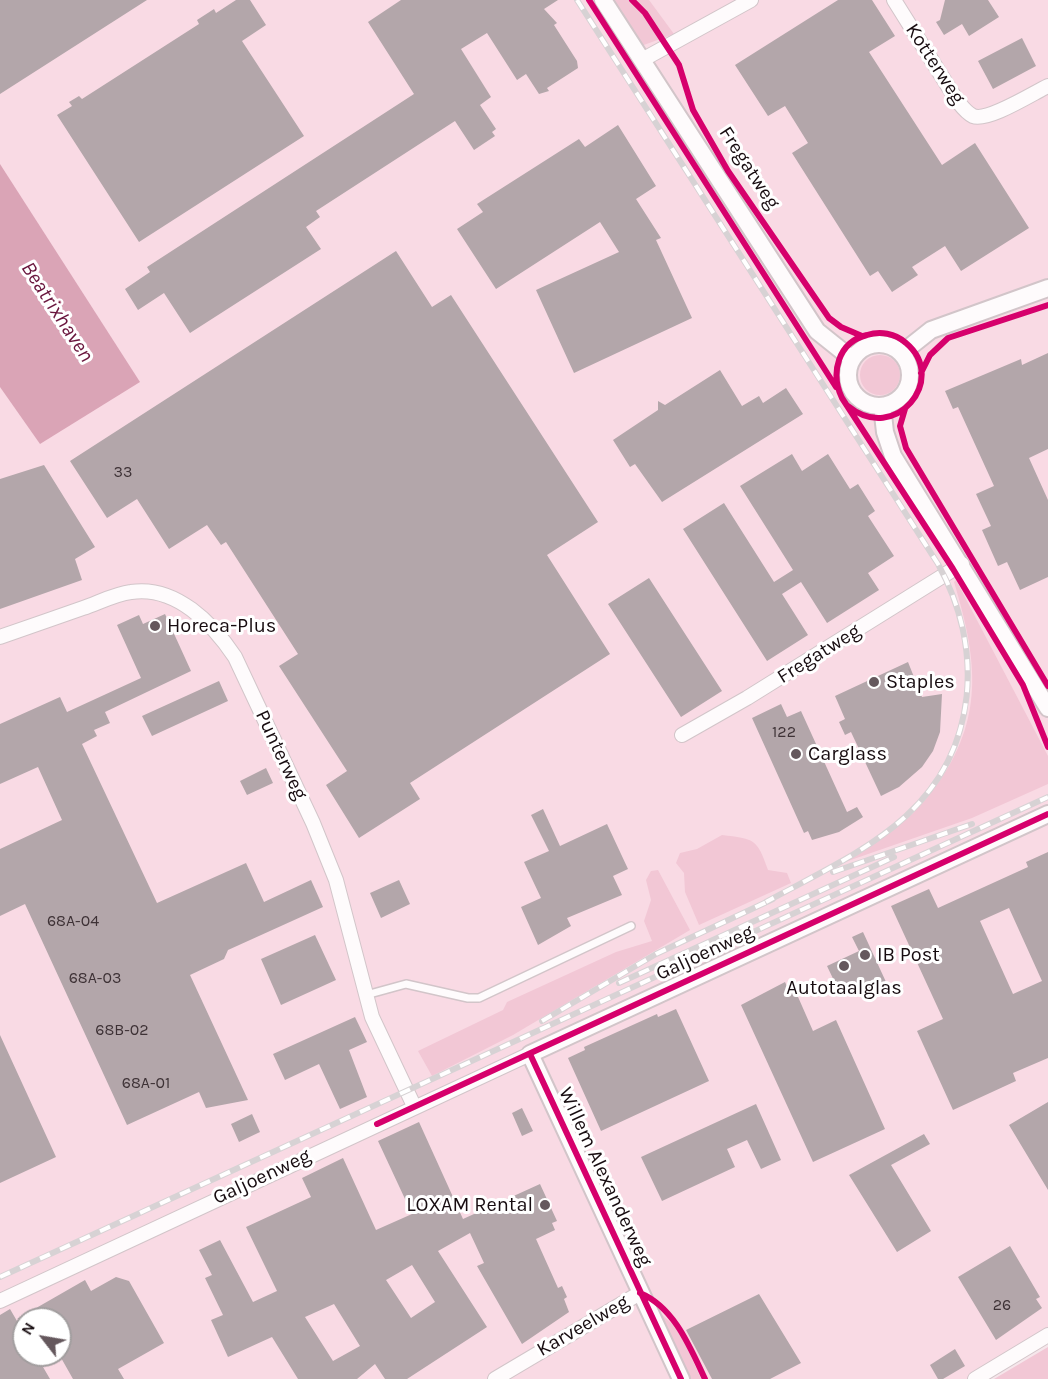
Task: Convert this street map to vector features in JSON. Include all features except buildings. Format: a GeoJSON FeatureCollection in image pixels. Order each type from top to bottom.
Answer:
{"type":"FeatureCollection","features":[{"type":"Feature","properties":{"kind":"street","name":"Fregatweg"},"geometry":{"type":"LineString","coordinates":[[603,0],[817,331],[852,359]]}},
{"type":"Feature","properties":{"kind":"street"},"geometry":{"type":"LineString","coordinates":[[642,60],[751,0]]}},
{"type":"Feature","properties":{"kind":"street","name":"Kotterweg"},"geometry":{"type":"LineString","coordinates":[[894,0],[956,99],[975,117],[989,116],[1048,86]]}},
{"type":"Feature","properties":{"kind":"street"},"geometry":{"type":"LineString","coordinates":[[902,353],[919,338],[946,324],[1048,288]]}},
{"type":"Feature","properties":{"kind":"street"},"geometry":{"type":"LineString","coordinates":[[875,344],[890,345],[902,353],[910,370],[907,388],[894,402],[882,406],[868,404],[852,392],[848,379],[852,359],[862,349],[875,344]]}},
{"type":"Feature","properties":{"kind":"street"},"geometry":{"type":"LineString","coordinates":[[882,406],[885,432],[893,456],[962,564],[1048,708]]}},
{"type":"Feature","properties":{"kind":"street","name":"Fregatweg"},"geometry":{"type":"LineString","coordinates":[[682,735],[747,698],[962,564]]}},
{"type":"Feature","properties":{"kind":"street","name":"Punterweg"},"geometry":{"type":"LineString","coordinates":[[0,637],[132,592],[156,593],[177,601],[202,616],[218,632],[235,657],[313,823],[336,880],[372,1017],[414,1106]]}},
{"type":"Feature","properties":{"kind":"street","name":"Galjoenweg"},"geometry":{"type":"LineString","coordinates":[[0,1301],[414,1106],[1048,814]]}},
{"type":"Feature","properties":{"kind":"street","name":"Willem Alexanderweg"},"geometry":{"type":"LineString","coordinates":[[530,1054],[681,1379]]}},
{"type":"Feature","properties":{"kind":"street","name":"Karveelweg"},"geometry":{"type":"LineString","coordinates":[[495,1379],[640,1293]]}},
{"type":"Feature","properties":{"kind":"street"},"geometry":{"type":"LineString","coordinates":[[975,1379],[1048,1335]]}},
{"type":"Feature","properties":{"kind":"lane"},"geometry":{"type":"LineString","coordinates":[[366,995],[406,984],[468,998],[478,998],[631,926]]}},
{"type":"Feature","properties":{"kind":"shaded area","name":"Beatrixhaven"},"geometry":{"type":"Polygon","coordinates":[[[0,0],[1048,0],[1048,1336],[974,1379],[0,1379],[0,0]]]}},
{"type":"Feature","properties":{"kind":"shaded area"},"geometry":{"type":"Polygon","coordinates":[[[611,0],[649,0],[674,34],[641,46],[611,0]]]}},
{"type":"Feature","properties":{"kind":"shaded area"},"geometry":{"type":"Polygon","coordinates":[[[880,355],[888,356],[894,361],[899,367],[899,383],[894,389],[888,394],[880,395],[872,394],[866,389],[861,383],[860,375],[861,367],[866,361],[872,356],[880,355]]]}},
{"type":"Feature","properties":{"kind":"shaded area"},"geometry":{"type":"Polygon","coordinates":[[[956,580],[1048,756],[1048,784],[972,818],[845,862],[896,827],[920,806],[941,779],[965,731],[972,683],[971,659],[962,609],[954,582],[956,580]]]}},
{"type":"Feature","properties":{"kind":"shaded area"},"geometry":{"type":"Polygon","coordinates":[[[722,835],[748,839],[753,842],[761,852],[768,870],[787,873],[791,883],[699,925],[685,892],[684,873],[676,863],[680,853],[697,849],[722,835]]]}},
{"type":"Feature","properties":{"kind":"shaded area"},"geometry":{"type":"Polygon","coordinates":[[[658,870],[690,930],[513,1035],[432,1076],[418,1051],[503,1010],[507,1002],[616,952],[652,941],[644,921],[651,900],[646,880],[651,871],[658,870]]]}},
{"type":"Feature","properties":{"kind":"shaded area"},"geometry":{"type":"Polygon","coordinates":[[[660,1313],[679,1330],[701,1379],[690,1379],[660,1313]]]}},
{"type":"Feature","properties":{"kind":"shaded area"},"geometry":{"type":"Polygon","coordinates":[[[1048,1347],[1048,1379],[994,1379],[1048,1347]]]}},
{"type":"Feature","properties":{"kind":"water"},"geometry":{"type":"Polygon","coordinates":[[[0,164],[140,382],[40,444],[0,387],[0,164]]]}},
{"type":"Feature","properties":{"kind":"railway"},"geometry":{"type":"LineString","coordinates":[[577,0],[938,564],[953,596],[963,629],[967,663],[967,696],[960,729],[948,760],[930,789],[906,816],[874,841],[839,863],[766,902]]}},
{"type":"Feature","properties":{"kind":"railway"},"geometry":{"type":"LineString","coordinates":[[0,1277],[1048,797]]}},
{"type":"Feature","properties":{"kind":"railway"},"geometry":{"type":"LineString","coordinates":[[833,872],[972,824]]}},
{"type":"Feature","properties":{"kind":"railway"},"geometry":{"type":"LineString","coordinates":[[619,983],[894,857]]}},
{"type":"Feature","properties":{"kind":"railway"},"geometry":{"type":"LineString","coordinates":[[542,1021],[656,954],[773,899]]}},
{"type":"Feature","properties":{"kind":"cycle path"},"geometry":{"type":"LineString","coordinates":[[589,0],[836,387]]}},
{"type":"Feature","properties":{"kind":"cycle path"},"geometry":{"type":"LineString","coordinates":[[632,0],[645,13],[679,65],[693,110],[728,171],[829,318],[841,327],[862,336]]}},
{"type":"Feature","properties":{"kind":"cycle path"},"geometry":{"type":"LineString","coordinates":[[921,373],[930,355],[948,338],[1048,305]]}},
{"type":"Feature","properties":{"kind":"cycle path"},"geometry":{"type":"LineString","coordinates":[[848,406],[866,416],[883,418],[898,413],[911,403],[919,389],[922,374],[918,358],[906,343],[897,337],[882,333],[872,334],[849,344],[839,360],[838,388],[842,398],[953,569],[1023,685],[1048,747]]}},
{"type":"Feature","properties":{"kind":"cycle path"},"geometry":{"type":"LineString","coordinates":[[905,409],[900,426],[906,448],[1048,686]]}},
{"type":"Feature","properties":{"kind":"cycle path"},"geometry":{"type":"LineString","coordinates":[[377,1124],[1048,814]]}},
{"type":"Feature","properties":{"kind":"cycle path"},"geometry":{"type":"LineString","coordinates":[[530,1054],[681,1379]]}},
{"type":"Feature","properties":{"kind":"cycle path"},"geometry":{"type":"LineString","coordinates":[[640,1293],[652,1299],[672,1318],[687,1341],[705,1379]]}},
{"type":"Feature","properties":{"kind":"place","name":"Horeca-Plus"},"geometry":{"type":"Point","coordinates":[155,626]}},
{"type":"Feature","properties":{"kind":"place","name":"Staples"},"geometry":{"type":"Point","coordinates":[874,682]}},
{"type":"Feature","properties":{"kind":"place","name":"Carglass"},"geometry":{"type":"Point","coordinates":[796,754]}},
{"type":"Feature","properties":{"kind":"place","name":"IB Post"},"geometry":{"type":"Point","coordinates":[865,955]}},
{"type":"Feature","properties":{"kind":"place","name":"Autotaalglas"},"geometry":{"type":"Point","coordinates":[844,966]}},
{"type":"Feature","properties":{"kind":"place","name":"LOXAM Rental"},"geometry":{"type":"Point","coordinates":[545,1205]}}]}
